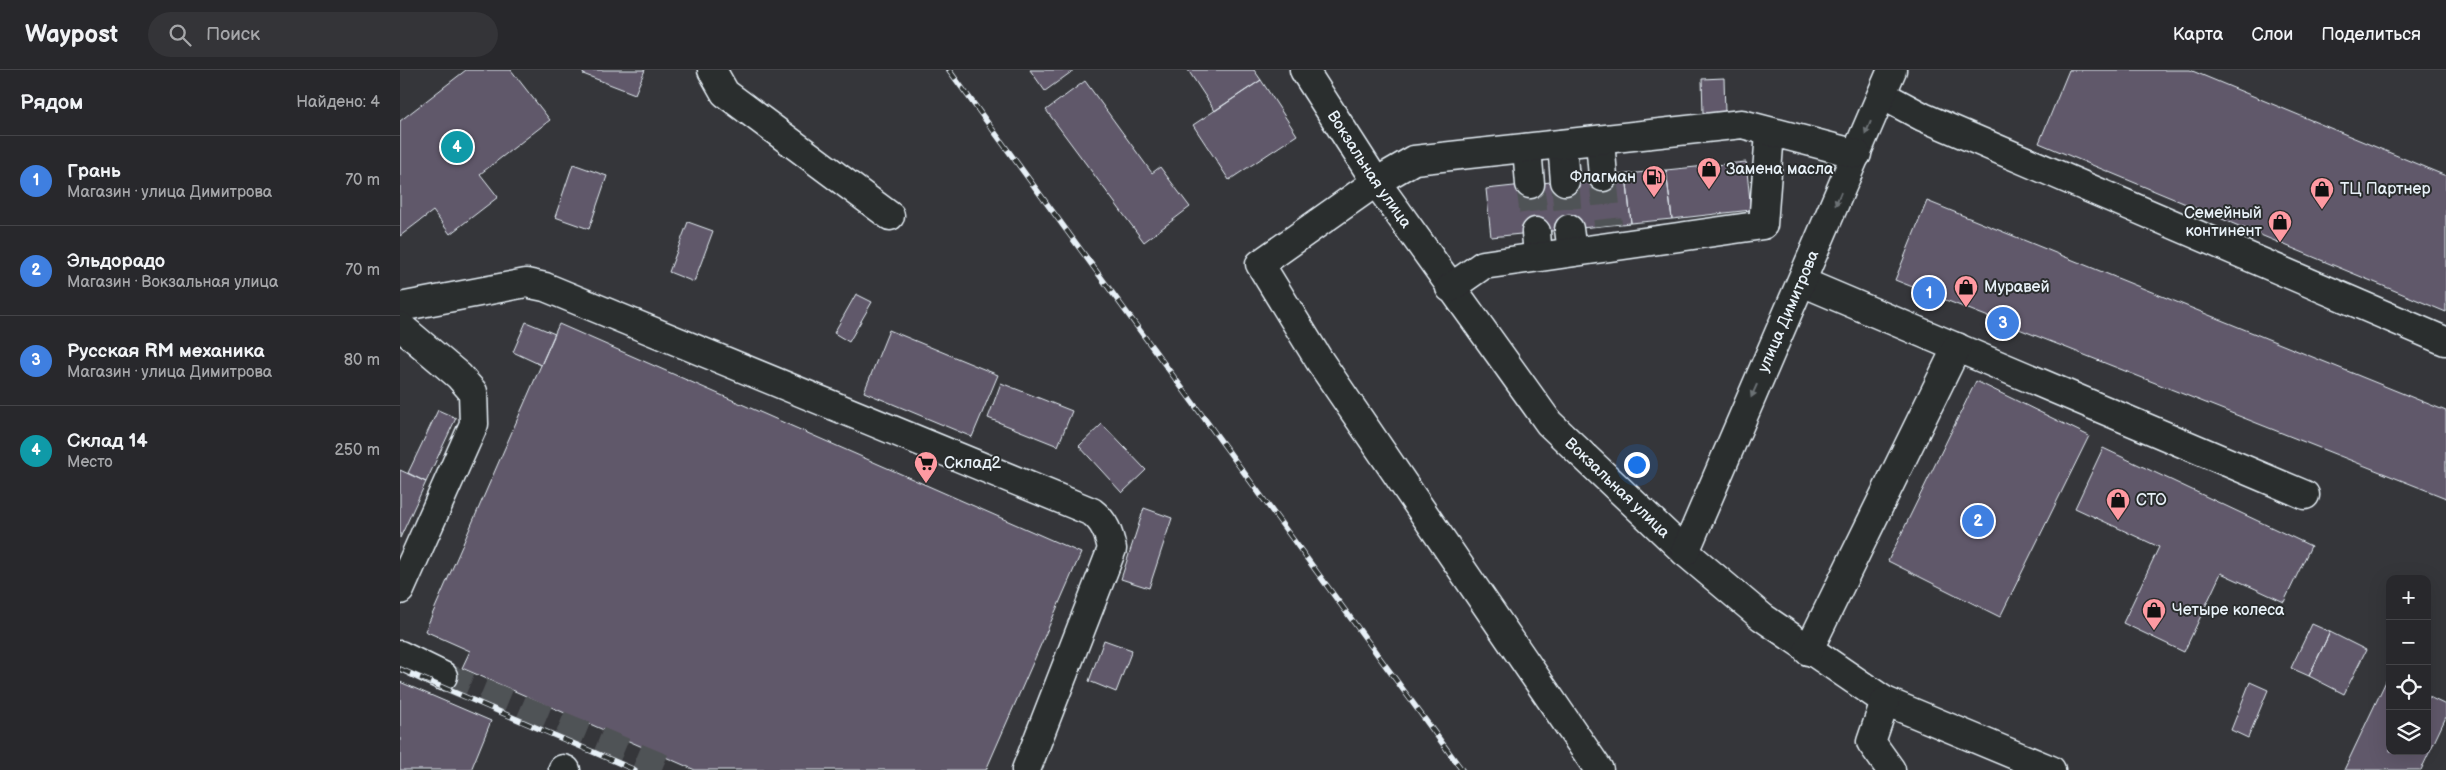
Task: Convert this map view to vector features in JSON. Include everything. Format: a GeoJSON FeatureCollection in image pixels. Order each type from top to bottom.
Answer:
{"type":"FeatureCollection","features":[{"type":"Feature","properties":{"kind":"street"},"geometry":{"type":"LineString","coordinates":[[712,70],[724,93],[890,216]]}},
{"type":"Feature","properties":{"kind":"street","name":"Вокзальная улица"},"geometry":{"type":"LineString","coordinates":[[1304,70],[1376,182],[1450,288],[1549,423],[1685,552],[1762,617],[1885,701],[2051,770]]}},
{"type":"Feature","properties":{"kind":"street","name":"улица Димитрова"},"geometry":{"type":"LineString","coordinates":[[1685,552],[1892,70]]}},
{"type":"Feature","properties":{"kind":"street"},"geometry":{"type":"LineString","coordinates":[[1882,95],[1935,122],[2445,341]]}},
{"type":"Feature","properties":{"kind":"street"},"geometry":{"type":"LineString","coordinates":[[1599,770],[1319,360],[1260,264],[1376,182],[1414,160],[1742,124],[1857,154]]}},
{"type":"Feature","properties":{"kind":"street"},"geometry":{"type":"LineString","coordinates":[[1450,288],[1483,265],[1537,245],[1609,236],[1763,225],[1770,132]]}},
{"type":"Feature","properties":{"kind":"street"},"geometry":{"type":"LineString","coordinates":[[1600,140],[1603,177]]}},
{"type":"Feature","properties":{"kind":"street"},"geometry":{"type":"LineString","coordinates":[[1562,144],[1565,181]]}},
{"type":"Feature","properties":{"kind":"street"},"geometry":{"type":"LineString","coordinates":[[1527,148],[1530,184]]}},
{"type":"Feature","properties":{"kind":"street"},"geometry":{"type":"LineString","coordinates":[[1802,282],[2305,496]]}},
{"type":"Feature","properties":{"kind":"street"},"geometry":{"type":"LineString","coordinates":[[400,307],[526,283],[545,287],[1092,512],[1101,519],[1105,526],[1112,549],[1026,770]]}},
{"type":"Feature","properties":{"kind":"street"},"geometry":{"type":"LineString","coordinates":[[400,326],[459,376],[472,392],[474,424],[400,590]]}},
{"type":"Feature","properties":{"kind":"street"},"geometry":{"type":"LineString","coordinates":[[1808,650],[1957,347]]}},
{"type":"Feature","properties":{"kind":"street"},"geometry":{"type":"LineString","coordinates":[[400,655],[444,676]]}},
{"type":"Feature","properties":{"kind":"street"},"geometry":{"type":"LineString","coordinates":[[1885,701],[1871,742],[1891,770]]}},
{"type":"Feature","properties":{"kind":"building"},"geometry":{"type":"Polygon","coordinates":[[[466,70],[511,70],[550,120],[480,174],[498,197],[450,234],[433,211],[400,236],[400,121],[466,70]]]}},
{"type":"Feature","properties":{"kind":"building"},"geometry":{"type":"Polygon","coordinates":[[[584,70],[645,70],[635,94],[583,74],[584,70]]]}},
{"type":"Feature","properties":{"kind":"building"},"geometry":{"type":"Polygon","coordinates":[[[1030,70],[1074,70],[1045,91],[1030,70]]]}},
{"type":"Feature","properties":{"kind":"building"},"geometry":{"type":"Polygon","coordinates":[[[1188,70],[1254,70],[1261,80],[1215,111],[1188,70]]]}},
{"type":"Feature","properties":{"kind":"building","name":"ТЦ Партнер"},"geometry":{"type":"Polygon","coordinates":[[[2069,70],[2190,70],[2446,176],[2446,312],[2039,143],[2069,70]]]}},
{"type":"Feature","properties":{"kind":"building"},"geometry":{"type":"Polygon","coordinates":[[[1724,78],[1725,113],[1703,114],[1702,79],[1724,78]]]}},
{"type":"Feature","properties":{"kind":"building"},"geometry":{"type":"Polygon","coordinates":[[[1261,80],[1297,135],[1229,180],[1193,125],[1261,80]]]}},
{"type":"Feature","properties":{"kind":"building"},"geometry":{"type":"Polygon","coordinates":[[[1085,81],[1152,173],[1160,167],[1190,207],[1144,242],[1046,110],[1085,81]]]}},
{"type":"Feature","properties":{"kind":"building","name":"Замена масла"},"geometry":{"type":"Polygon","coordinates":[[[1746,162],[1751,210],[1672,219],[1666,170],[1746,162]]]}},
{"type":"Feature","properties":{"kind":"building"},"geometry":{"type":"Polygon","coordinates":[[[573,164],[607,176],[589,229],[555,217],[573,164]]]}},
{"type":"Feature","properties":{"kind":"building"},"geometry":{"type":"Polygon","coordinates":[[[1666,170],[1672,219],[1631,223],[1626,174],[1666,170]]]}},
{"type":"Feature","properties":{"kind":"building"},"geometry":{"type":"Polygon","coordinates":[[[1626,174],[1631,223],[1491,237],[1486,189],[1626,174]]]}},
{"type":"Feature","properties":{"kind":"building"},"geometry":{"type":"Polygon","coordinates":[[[1927,201],[2446,411],[2446,498],[1895,280],[1927,201]]]}},
{"type":"Feature","properties":{"kind":"building"},"geometry":{"type":"Polygon","coordinates":[[[688,222],[713,231],[694,282],[669,272],[688,222]]]}},
{"type":"Feature","properties":{"kind":"building"},"geometry":{"type":"Polygon","coordinates":[[[856,294],[872,302],[849,342],[834,333],[856,294]]]}},
{"type":"Feature","properties":{"kind":"building"},"geometry":{"type":"Polygon","coordinates":[[[526,322],[555,334],[541,365],[513,352],[526,322]]]}},
{"type":"Feature","properties":{"kind":"building"},"geometry":{"type":"Polygon","coordinates":[[[559,324],[1081,553],[986,770],[695,770],[462,668],[470,651],[425,631],[559,324]]]}},
{"type":"Feature","properties":{"kind":"building"},"geometry":{"type":"Polygon","coordinates":[[[889,330],[998,375],[972,437],[864,392],[889,330]]]}},
{"type":"Feature","properties":{"kind":"building"},"geometry":{"type":"Polygon","coordinates":[[[1976,381],[2089,436],[2000,617],[1888,561],[1976,381]]]}},
{"type":"Feature","properties":{"kind":"building"},"geometry":{"type":"Polygon","coordinates":[[[1001,383],[1072,411],[1058,446],[988,418],[1001,383]]]}},
{"type":"Feature","properties":{"kind":"building"},"geometry":{"type":"Polygon","coordinates":[[[438,410],[456,418],[426,482],[408,473],[438,410]]]}},
{"type":"Feature","properties":{"kind":"building"},"geometry":{"type":"Polygon","coordinates":[[[1102,424],[1146,470],[1122,493],[1079,446],[1102,424]]]}},
{"type":"Feature","properties":{"kind":"building"},"geometry":{"type":"Polygon","coordinates":[[[2103,448],[2311,546],[2284,602],[2221,573],[2184,652],[2123,623],[2159,547],[2075,508],[2103,448]]]}},
{"type":"Feature","properties":{"kind":"building"},"geometry":{"type":"Polygon","coordinates":[[[400,470],[426,482],[400,538],[400,470]]]}},
{"type":"Feature","properties":{"kind":"building"},"geometry":{"type":"Polygon","coordinates":[[[1144,508],[1172,518],[1149,588],[1121,579],[1144,508]]]}},
{"type":"Feature","properties":{"kind":"building"},"geometry":{"type":"Polygon","coordinates":[[[2312,624],[2330,632],[2309,676],[2291,668],[2312,624]]]}},
{"type":"Feature","properties":{"kind":"building"},"geometry":{"type":"Polygon","coordinates":[[[2330,632],[2366,650],[2344,694],[2309,676],[2330,632]]]}},
{"type":"Feature","properties":{"kind":"building"},"geometry":{"type":"Polygon","coordinates":[[[1104,640],[1132,650],[1116,692],[1089,681],[1104,640]]]}},
{"type":"Feature","properties":{"kind":"building"},"geometry":{"type":"Polygon","coordinates":[[[2386,681],[2386,755],[2428,755],[2421,770],[2344,770],[2386,681]]]}},
{"type":"Feature","properties":{"kind":"building"},"geometry":{"type":"Polygon","coordinates":[[[400,682],[491,721],[471,770],[400,770],[400,682]]]}},
{"type":"Feature","properties":{"kind":"building"},"geometry":{"type":"Polygon","coordinates":[[[2250,682],[2268,690],[2248,738],[2231,730],[2250,682]]]}},
{"type":"Feature","properties":{"kind":"building"},"geometry":{"type":"Polygon","coordinates":[[[2431,698],[2446,705],[2446,717],[2431,749],[2431,698]]]}},
{"type":"Feature","properties":{"kind":"tunnel"},"geometry":{"type":"LineString","coordinates":[[1603,177],[1608,225]]}},
{"type":"Feature","properties":{"kind":"tunnel"},"geometry":{"type":"LineString","coordinates":[[1565,181],[1569,229]]}},
{"type":"Feature","properties":{"kind":"tunnel"},"geometry":{"type":"LineString","coordinates":[[1530,184],[1536,232]]}},
{"type":"Feature","properties":{"kind":"tunnel"},"geometry":{"type":"LineString","coordinates":[[443,676],[668,770]]}},
{"type":"Feature","properties":{"kind":"railway"},"geometry":{"type":"LineString","coordinates":[[949,70],[1462,770]]}},
{"type":"Feature","properties":{"kind":"railway"},"geometry":{"type":"LineString","coordinates":[[400,669],[635,770]]}},
{"type":"Feature","properties":{"kind":"place","name":"Склад 14"},"geometry":{"type":"Point","coordinates":[457,147]}},
{"type":"Feature","properties":{"kind":"place","name":"Замена масла"},"geometry":{"type":"Point","coordinates":[1709,190]}},
{"type":"Feature","properties":{"kind":"place","name":"Флагман"},"geometry":{"type":"Point","coordinates":[1654,198]}},
{"type":"Feature","properties":{"kind":"place","name":"ТЦ Партнер"},"geometry":{"type":"Point","coordinates":[2322,210]}},
{"type":"Feature","properties":{"kind":"place","name":"Семейный континент"},"geometry":{"type":"Point","coordinates":[2280,243]}},
{"type":"Feature","properties":{"kind":"place","name":"Грань"},"geometry":{"type":"Point","coordinates":[1929,293]}},
{"type":"Feature","properties":{"kind":"place","name":"Муравей"},"geometry":{"type":"Point","coordinates":[1966,308]}},
{"type":"Feature","properties":{"kind":"place","name":"Русская RM механика"},"geometry":{"type":"Point","coordinates":[2003,323]}},
{"type":"Feature","properties":{"kind":"place","name":"Склад2"},"geometry":{"type":"Point","coordinates":[926,484]}},
{"type":"Feature","properties":{"kind":"place","name":"Эльдорадо"},"geometry":{"type":"Point","coordinates":[1978,521]}},
{"type":"Feature","properties":{"kind":"place","name":"СТО"},"geometry":{"type":"Point","coordinates":[2118,521]}},
{"type":"Feature","properties":{"kind":"place","name":"Четыре колеса"},"geometry":{"type":"Point","coordinates":[2154,631]}}]}
